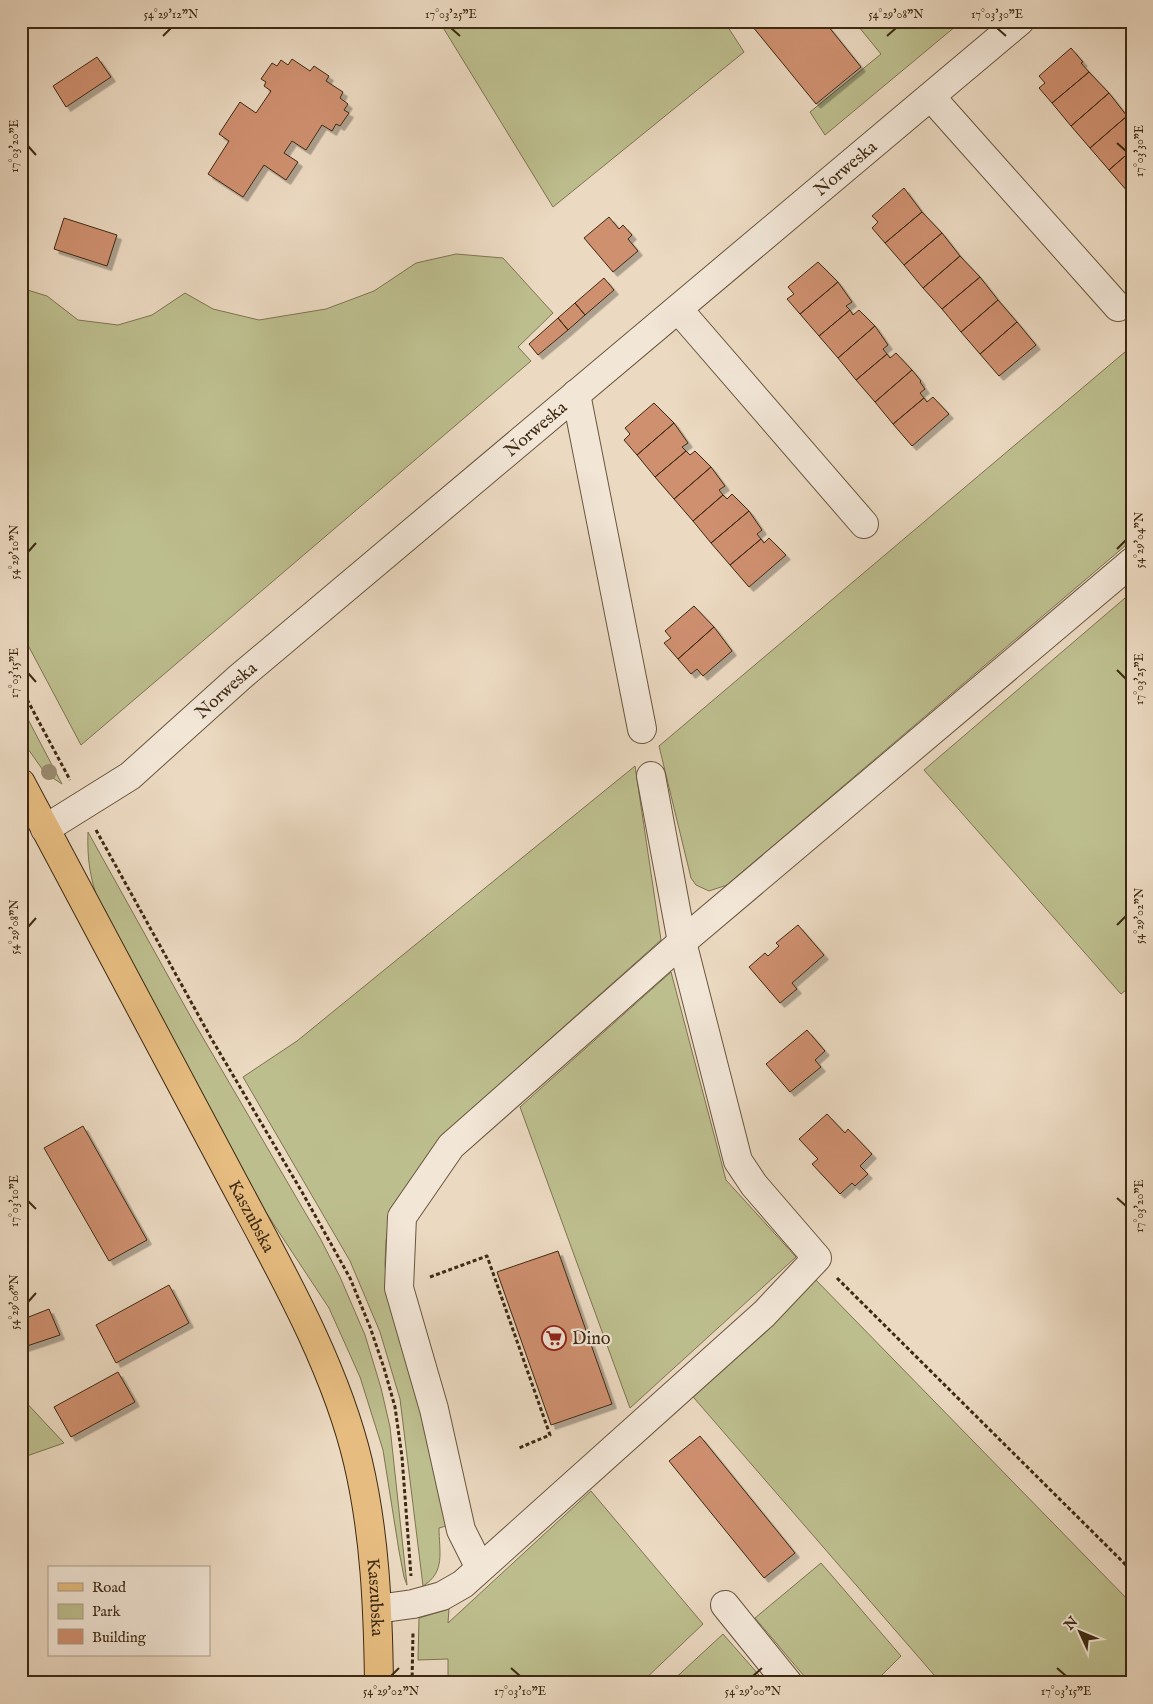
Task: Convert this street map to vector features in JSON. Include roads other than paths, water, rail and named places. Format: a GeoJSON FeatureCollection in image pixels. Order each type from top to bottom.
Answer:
{"type":"FeatureCollection","features":[{"type":"Feature","properties":{"kind":"main road","name":"Kaszubska"},"geometry":{"type":"LineString","coordinates":[[21,783],[266,1244],[324,1362],[358,1461],[368,1515],[376,1609],[379,1683]]}},
{"type":"Feature","properties":{"kind":"street","name":"Norweska"},"geometry":{"type":"LineString","coordinates":[[45,829],[130,776],[240,677],[1020,21]]}},
{"type":"Feature","properties":{"kind":"street"},"geometry":{"type":"LineString","coordinates":[[931,97],[1118,307]]}},
{"type":"Feature","properties":{"kind":"street"},"geometry":{"type":"LineString","coordinates":[[678,309],[864,524]]}},
{"type":"Feature","properties":{"kind":"street"},"geometry":{"type":"LineString","coordinates":[[576,394],[642,729]]}},
{"type":"Feature","properties":{"kind":"street"},"geometry":{"type":"LineString","coordinates":[[480,1568],[461,1530],[434,1409],[399,1288],[402,1217],[451,1146],[682,942],[1132,562]]}},
{"type":"Feature","properties":{"kind":"street"},"geometry":{"type":"LineString","coordinates":[[376,1609],[413,1604],[442,1596],[463,1584],[764,1314],[817,1258],[754,1185],[738,1160],[682,942],[651,776]]}},
{"type":"Feature","properties":{"kind":"street"},"geometry":{"type":"LineString","coordinates":[[725,1605],[788,1683]]}},
{"type":"Feature","properties":{"kind":"place","name":"Dino"},"geometry":{"type":"Point","coordinates":[554,1338]}}]}
